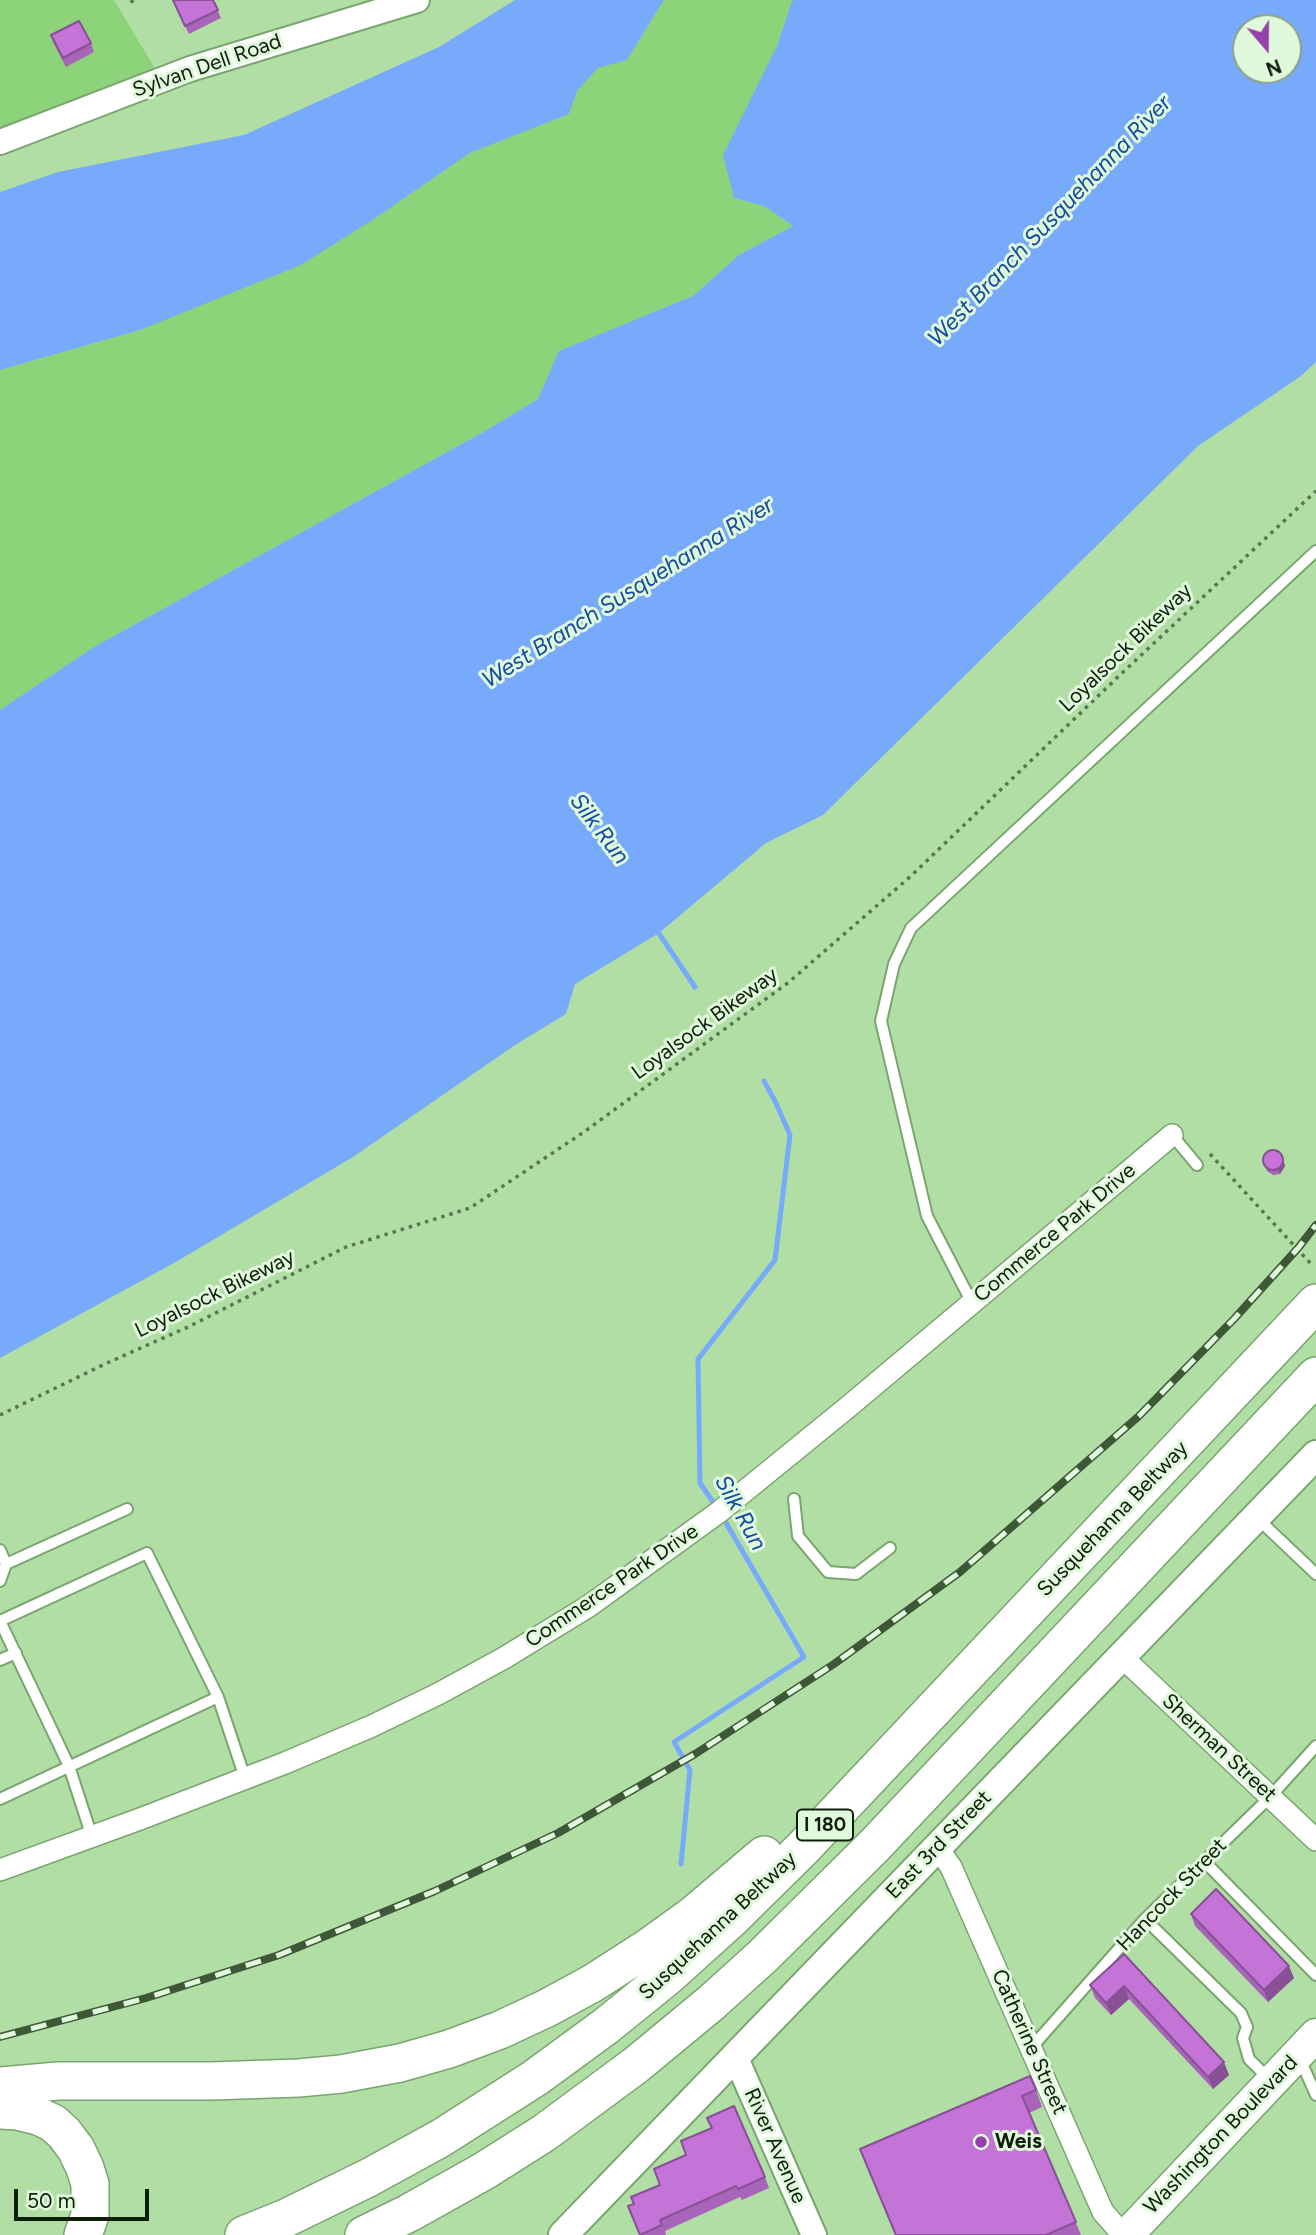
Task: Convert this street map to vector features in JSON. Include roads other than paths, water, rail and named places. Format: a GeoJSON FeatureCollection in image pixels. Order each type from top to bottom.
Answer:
{"type":"FeatureCollection","features":[{"type":"Feature","properties":{"kind":"highway","name":"Susquehanna Beltway"},"geometry":{"type":"LineString","coordinates":[[244,2235],[357,2184],[441,2138],[535,2078],[669,1975],[731,1919],[896,1751],[1316,1303]]}},
{"type":"Feature","properties":{"kind":"highway","name":"I 180"},"geometry":{"type":"LineString","coordinates":[[364,2235],[484,2171],[544,2133],[626,2073],[701,2012],[875,1846],[1316,1376]]}},
{"type":"Feature","properties":{"kind":"highway"},"geometry":{"type":"LineString","coordinates":[[0,2086],[58,2081],[212,2081],[341,2074],[400,2063],[449,2049],[547,2008],[593,1983],[649,1947],[736,1880],[801,1822],[921,1704],[1050,1585]]}},
{"type":"Feature","properties":{"kind":"highway"},"geometry":{"type":"LineString","coordinates":[[0,2110],[28,2113],[53,2123],[76,2149],[90,2184],[90,2215],[83,2235]]}},
{"type":"Feature","properties":{"kind":"highway"},"geometry":{"type":"LineString","coordinates":[[390,2235],[453,2197],[544,2133]]}},
{"type":"Feature","properties":{"kind":"main road","name":"East 3rd Street"},"geometry":{"type":"LineString","coordinates":[[563,2235],[1316,1455]]}},
{"type":"Feature","properties":{"kind":"main road","name":"Washington Boulevard"},"geometry":{"type":"LineString","coordinates":[[1125,2235],[1307,2045]]}},
{"type":"Feature","properties":{"kind":"street","name":"Sylvan Dell Road"},"geometry":{"type":"LineString","coordinates":[[0,142],[191,69],[417,0]]}},
{"type":"Feature","properties":{"kind":"street","name":"Commerce Park Drive"},"geometry":{"type":"LineString","coordinates":[[0,1870],[245,1779],[372,1726],[505,1658],[590,1606],[730,1503],[1172,1135]]}},
{"type":"Feature","properties":{"kind":"street","name":"Sherman Street"},"geometry":{"type":"LineString","coordinates":[[1121,1657],[1316,1840]]}},
{"type":"Feature","properties":{"kind":"street","name":"Catherine Street"},"geometry":{"type":"LineString","coordinates":[[937,1847],[951,1867],[1103,2212],[1125,2235]]}},
{"type":"Feature","properties":{"kind":"street","name":"River Avenue"},"geometry":{"type":"LineString","coordinates":[[735,2056],[814,2235]]}},
{"type":"Feature","properties":{"kind":"lane"},"geometry":{"type":"LineString","coordinates":[[972,1303],[927,1216],[886,1044],[881,1021],[894,964],[911,928],[1316,551]]}},
{"type":"Feature","properties":{"kind":"lane"},"geometry":{"type":"LineString","coordinates":[[1172,1135],[1197,1165]]}},
{"type":"Feature","properties":{"kind":"lane"},"geometry":{"type":"LineString","coordinates":[[794,1499],[798,1536],[828,1572],[856,1574],[890,1548]]}},
{"type":"Feature","properties":{"kind":"lane"},"geometry":{"type":"LineString","coordinates":[[6,1564],[127,1509]]}},
{"type":"Feature","properties":{"kind":"lane"},"geometry":{"type":"LineString","coordinates":[[1256,1517],[1316,1574]]}},
{"type":"Feature","properties":{"kind":"lane"},"geometry":{"type":"LineString","coordinates":[[0,1550],[6,1564],[0,1581]]}},
{"type":"Feature","properties":{"kind":"lane"},"geometry":{"type":"LineString","coordinates":[[92,1838],[69,1766],[0,1621],[147,1553],[218,1696],[245,1779]]}},
{"type":"Feature","properties":{"kind":"lane"},"geometry":{"type":"LineString","coordinates":[[0,1660],[16,1653]]}},
{"type":"Feature","properties":{"kind":"lane"},"geometry":{"type":"LineString","coordinates":[[0,1799],[218,1696]]}},
{"type":"Feature","properties":{"kind":"lane","name":"Hancock Street"},"geometry":{"type":"LineString","coordinates":[[1032,2047],[1145,1919],[1270,1797],[1316,1746]]}},
{"type":"Feature","properties":{"kind":"lane"},"geometry":{"type":"LineString","coordinates":[[1204,1861],[1316,1975]]}},
{"type":"Feature","properties":{"kind":"lane"},"geometry":{"type":"LineString","coordinates":[[1145,1919],[1241,2013],[1247,2027],[1243,2038],[1249,2059],[1272,2081]]}},
{"type":"Feature","properties":{"kind":"lane"},"geometry":{"type":"LineString","coordinates":[[1307,2045],[1316,2095]]}},
{"type":"Feature","properties":{"kind":"water"},"geometry":{"type":"Polygon","coordinates":[[[515,0],[664,0],[627,60],[598,68],[577,91],[569,114],[470,153],[301,265],[140,330],[0,370],[0,192],[58,172],[244,135],[439,47],[515,0]]]}},
{"type":"Feature","properties":{"kind":"water","name":"West Branch Susquehanna River"},"geometry":{"type":"Polygon","coordinates":[[[794,0],[1316,0],[1316,362],[1301,376],[1198,446],[823,815],[766,843],[659,933],[575,984],[566,1014],[515,1045],[353,1157],[174,1263],[0,1358],[0,710],[94,647],[487,430],[538,399],[559,351],[693,296],[739,255],[793,226],[764,206],[734,198],[723,155],[777,46],[794,0]]]}},
{"type":"Feature","properties":{"kind":"waterway","name":"Silk Run"},"geometry":{"type":"LineString","coordinates":[[656,929],[695,987]]}},
{"type":"Feature","properties":{"kind":"waterway","name":"Silk Run"},"geometry":{"type":"LineString","coordinates":[[717,1508],[700,1483],[698,1359],[775,1260],[790,1135],[764,1081]]}},
{"type":"Feature","properties":{"kind":"waterway","name":"Silk Run"},"geometry":{"type":"LineString","coordinates":[[681,1864],[690,1770],[674,1742],[804,1657],[722,1516]]}},
{"type":"Feature","properties":{"kind":"railway"},"geometry":{"type":"LineString","coordinates":[[0,2037],[146,1998],[279,1955],[435,1891],[558,1833],[695,1754],[834,1664],[960,1572],[1139,1416],[1234,1319],[1316,1225]]}},
{"type":"Feature","properties":{"kind":"place","name":"Weis"},"geometry":{"type":"Point","coordinates":[981,2142]}}]}
